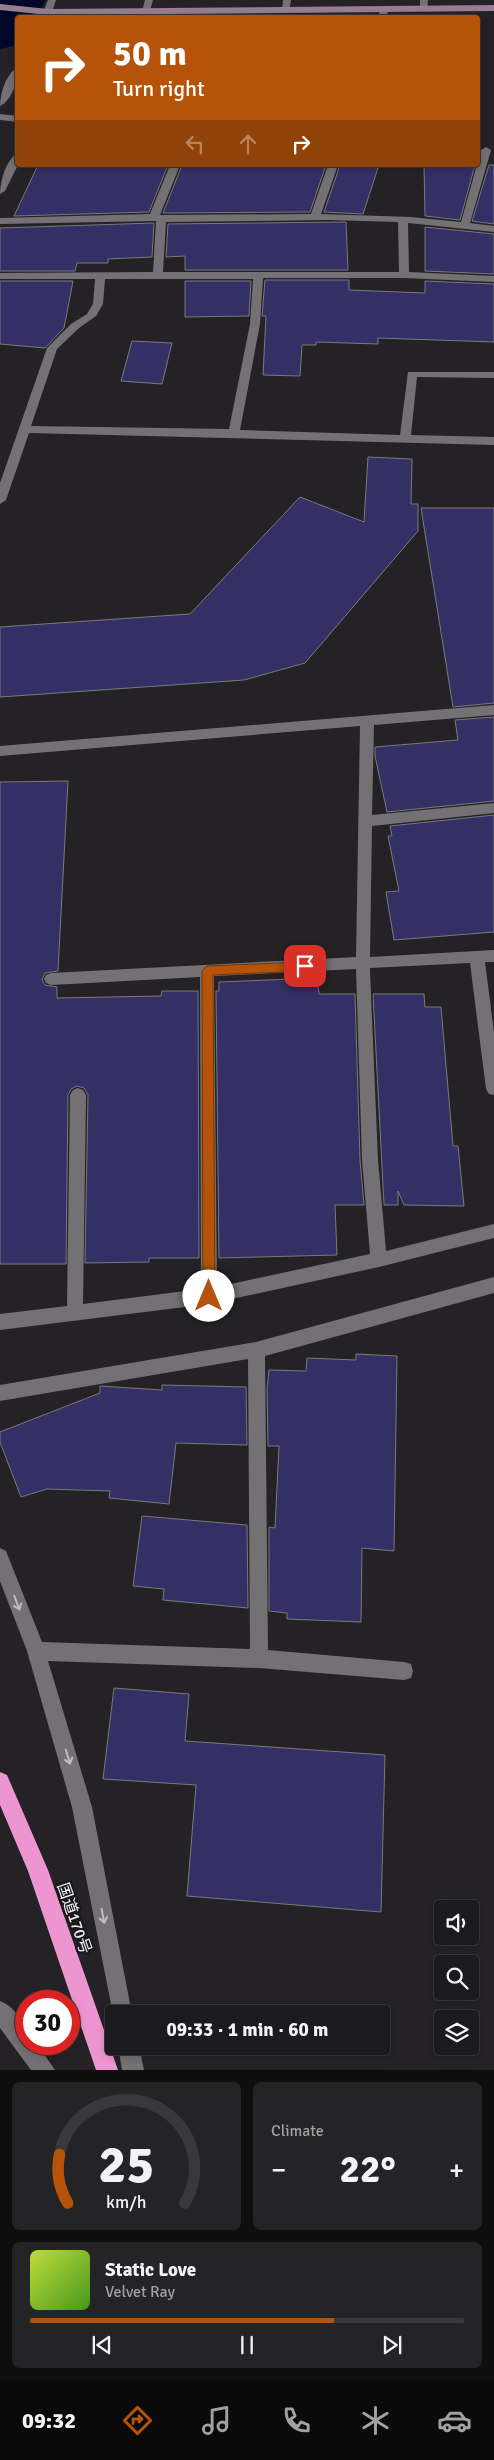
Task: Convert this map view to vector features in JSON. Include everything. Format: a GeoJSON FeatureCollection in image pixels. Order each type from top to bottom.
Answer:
{"type":"FeatureCollection","features":[{"type":"Feature","properties":{"kind":"highway","name":"国道170号"},"geometry":{"type":"LineString","coordinates":[[0,1782],[38,1870],[107,2070]]}},
{"type":"Feature","properties":{"kind":"main road"},"geometry":{"type":"LineString","coordinates":[[0,7],[44,13],[94,14],[146,11],[236,14],[286,10],[383,13],[424,4],[494,8]]}},
{"type":"Feature","properties":{"kind":"street"},"geometry":{"type":"LineString","coordinates":[[44,13],[52,0]]}},
{"type":"Feature","properties":{"kind":"street"},"geometry":{"type":"LineString","coordinates":[[146,11],[149,0]]}},
{"type":"Feature","properties":{"kind":"street"},"geometry":{"type":"LineString","coordinates":[[286,10],[287,0]]}},
{"type":"Feature","properties":{"kind":"street"},"geometry":{"type":"LineString","coordinates":[[0,103],[15,76]]}},
{"type":"Feature","properties":{"kind":"street"},"geometry":{"type":"LineString","coordinates":[[0,117],[15,119]]}},
{"type":"Feature","properties":{"kind":"street"},"geometry":{"type":"LineString","coordinates":[[465,224],[486,150]]}},
{"type":"Feature","properties":{"kind":"street"},"geometry":{"type":"LineString","coordinates":[[0,191],[15,162]]}},
{"type":"Feature","properties":{"kind":"street"},"geometry":{"type":"LineString","coordinates":[[158,275],[158,218],[174,167]]}},
{"type":"Feature","properties":{"kind":"street"},"geometry":{"type":"LineString","coordinates":[[315,217],[331,167]]}},
{"type":"Feature","properties":{"kind":"street"},"geometry":{"type":"LineString","coordinates":[[0,221],[315,217],[465,224],[494,229]]}},
{"type":"Feature","properties":{"kind":"street"},"geometry":{"type":"LineString","coordinates":[[404,221],[404,275]]}},
{"type":"Feature","properties":{"kind":"street"},"geometry":{"type":"LineString","coordinates":[[234,433],[255,324],[258,275]]}},
{"type":"Feature","properties":{"kind":"street"},"geometry":{"type":"LineString","coordinates":[[0,276],[404,275],[494,279]]}},
{"type":"Feature","properties":{"kind":"street"},"geometry":{"type":"LineString","coordinates":[[0,500],[52,348],[74,326],[92,316],[98,304],[100,276]]}},
{"type":"Feature","properties":{"kind":"street"},"geometry":{"type":"LineString","coordinates":[[405,440],[412,374],[494,375]]}},
{"type":"Feature","properties":{"kind":"street"},"geometry":{"type":"LineString","coordinates":[[24,429],[234,433],[494,442]]}},
{"type":"Feature","properties":{"kind":"street"},"geometry":{"type":"LineString","coordinates":[[0,751],[494,710]]}},
{"type":"Feature","properties":{"kind":"street"},"geometry":{"type":"LineString","coordinates":[[367,721],[363,964],[370,1160],[379,1260]]}},
{"type":"Feature","properties":{"kind":"street"},"geometry":{"type":"LineString","coordinates":[[366,821],[494,808]]}},
{"type":"Feature","properties":{"kind":"street"},"geometry":{"type":"LineString","coordinates":[[51,979],[477,959],[494,956]]}},
{"type":"Feature","properties":{"kind":"street"},"geometry":{"type":"LineString","coordinates":[[477,959],[494,1088]]}},
{"type":"Feature","properties":{"kind":"street"},"geometry":{"type":"LineString","coordinates":[[207,971],[209,1296]]}},
{"type":"Feature","properties":{"kind":"street"},"geometry":{"type":"LineString","coordinates":[[75,1312],[78,1094]]}},
{"type":"Feature","properties":{"kind":"street"},"geometry":{"type":"LineString","coordinates":[[0,1322],[209,1296],[379,1260],[494,1231]]}},
{"type":"Feature","properties":{"kind":"street"},"geometry":{"type":"LineString","coordinates":[[0,1393],[256,1350],[494,1285]]}},
{"type":"Feature","properties":{"kind":"street"},"geometry":{"type":"LineString","coordinates":[[256,1350],[258,1659]]}},
{"type":"Feature","properties":{"kind":"street"},"geometry":{"type":"LineString","coordinates":[[0,1557],[36,1651],[82,1807],[120,2005]]}},
{"type":"Feature","properties":{"kind":"street"},"geometry":{"type":"LineString","coordinates":[[36,1651],[258,1659],[404,1671]]}},
{"type":"Feature","properties":{"kind":"street"},"geometry":{"type":"LineString","coordinates":[[0,2011],[44,2070]]}},
{"type":"Feature","properties":{"kind":"street"},"geometry":{"type":"LineString","coordinates":[[130,2055],[133,2070]]}},
{"type":"Feature","properties":{"kind":"building"},"geometry":{"type":"Polygon","coordinates":[[[489,165],[494,165],[494,224],[472,221],[489,165]]]}},
{"type":"Feature","properties":{"kind":"building"},"geometry":{"type":"Polygon","coordinates":[[[37,167],[167,167],[149,212],[14,216],[37,167]]]}},
{"type":"Feature","properties":{"kind":"building"},"geometry":{"type":"Polygon","coordinates":[[[181,167],[325,167],[310,212],[163,213],[181,167]]]}},
{"type":"Feature","properties":{"kind":"building"},"geometry":{"type":"Polygon","coordinates":[[[339,167],[378,167],[363,214],[324,212],[339,167]]]}},
{"type":"Feature","properties":{"kind":"building"},"geometry":{"type":"Polygon","coordinates":[[[424,167],[474,167],[460,220],[425,216],[424,167]]]}},
{"type":"Feature","properties":{"kind":"building"},"geometry":{"type":"Polygon","coordinates":[[[346,222],[348,270],[185,270],[185,256],[166,257],[168,224],[346,222]]]}},
{"type":"Feature","properties":{"kind":"building"},"geometry":{"type":"Polygon","coordinates":[[[154,223],[152,257],[108,259],[108,263],[77,263],[75,271],[0,271],[0,228],[154,223]]]}},
{"type":"Feature","properties":{"kind":"building"},"geometry":{"type":"Polygon","coordinates":[[[425,227],[494,234],[494,274],[425,271],[425,227]]]}},
{"type":"Feature","properties":{"kind":"building"},"geometry":{"type":"Polygon","coordinates":[[[265,280],[349,280],[349,290],[425,293],[425,281],[494,284],[494,342],[378,338],[378,344],[316,342],[316,345],[302,345],[300,376],[263,375],[266,316],[262,316],[265,280]]]}},
{"type":"Feature","properties":{"kind":"building"},"geometry":{"type":"Polygon","coordinates":[[[0,281],[73,281],[64,328],[45,348],[0,344],[0,281]]]}},
{"type":"Feature","properties":{"kind":"building"},"geometry":{"type":"Polygon","coordinates":[[[185,281],[251,281],[249,316],[185,317],[185,281]]]}},
{"type":"Feature","properties":{"kind":"building"},"geometry":{"type":"Polygon","coordinates":[[[132,341],[172,343],[162,384],[121,381],[132,341]]]}},
{"type":"Feature","properties":{"kind":"building"},"geometry":{"type":"Polygon","coordinates":[[[368,457],[412,459],[411,504],[418,504],[418,531],[305,663],[244,680],[0,697],[0,627],[190,614],[300,497],[364,522],[368,457]]]}},
{"type":"Feature","properties":{"kind":"building"},"geometry":{"type":"Polygon","coordinates":[[[421,508],[494,508],[494,703],[453,707],[421,508]]]}},
{"type":"Feature","properties":{"kind":"building"},"geometry":{"type":"Polygon","coordinates":[[[494,717],[494,801],[387,812],[375,756],[375,747],[458,740],[455,720],[494,717]]]}},
{"type":"Feature","properties":{"kind":"building"},"geometry":{"type":"Polygon","coordinates":[[[68,781],[58,971],[45,973],[42,980],[45,985],[57,987],[57,998],[161,996],[162,991],[198,991],[199,1258],[149,1258],[149,1262],[85,1263],[88,1095],[84,1088],[77,1086],[71,1089],[68,1095],[66,1264],[0,1264],[0,782],[68,781]]]}},
{"type":"Feature","properties":{"kind":"building"},"geometry":{"type":"Polygon","coordinates":[[[494,815],[494,932],[394,940],[386,892],[399,891],[388,836],[392,836],[390,826],[494,815]]]}},
{"type":"Feature","properties":{"kind":"building"},"geometry":{"type":"Polygon","coordinates":[[[317,978],[319,994],[355,994],[360,1160],[364,1205],[335,1205],[337,1255],[219,1258],[216,991],[219,991],[219,982],[317,978]]]}},
{"type":"Feature","properties":{"kind":"building"},"geometry":{"type":"Polygon","coordinates":[[[373,994],[424,994],[425,1007],[441,1007],[453,1146],[458,1146],[464,1206],[404,1205],[398,1191],[398,1205],[384,1205],[373,994]]]}},
{"type":"Feature","properties":{"kind":"building"},"geometry":{"type":"Polygon","coordinates":[[[356,1354],[397,1356],[394,1551],[362,1548],[361,1622],[287,1619],[287,1613],[269,1611],[269,1527],[275,1528],[279,1446],[268,1446],[267,1388],[269,1370],[306,1371],[307,1358],[356,1360],[356,1354]]]}},
{"type":"Feature","properties":{"kind":"building"},"geometry":{"type":"Polygon","coordinates":[[[162,1385],[246,1387],[247,1445],[176,1443],[169,1504],[109,1498],[110,1491],[47,1489],[21,1497],[0,1442],[0,1432],[100,1393],[100,1386],[162,1390],[162,1385]]]}},
{"type":"Feature","properties":{"kind":"building"},"geometry":{"type":"Polygon","coordinates":[[[142,1516],[247,1525],[248,1608],[163,1600],[164,1589],[133,1586],[142,1516]]]}},
{"type":"Feature","properties":{"kind":"building"},"geometry":{"type":"Polygon","coordinates":[[[114,1688],[189,1694],[185,1741],[385,1755],[381,1912],[187,1896],[196,1785],[103,1779],[114,1688]]]}},
{"type":"Feature","properties":{"kind":"waterway"},"geometry":{"type":"LineString","coordinates":[[0,34],[21,0]]}},
{"type":"Feature","properties":{"kind":"route"},"geometry":{"type":"LineString","coordinates":[[209,1296],[207,971],[305,966]]}}]}
